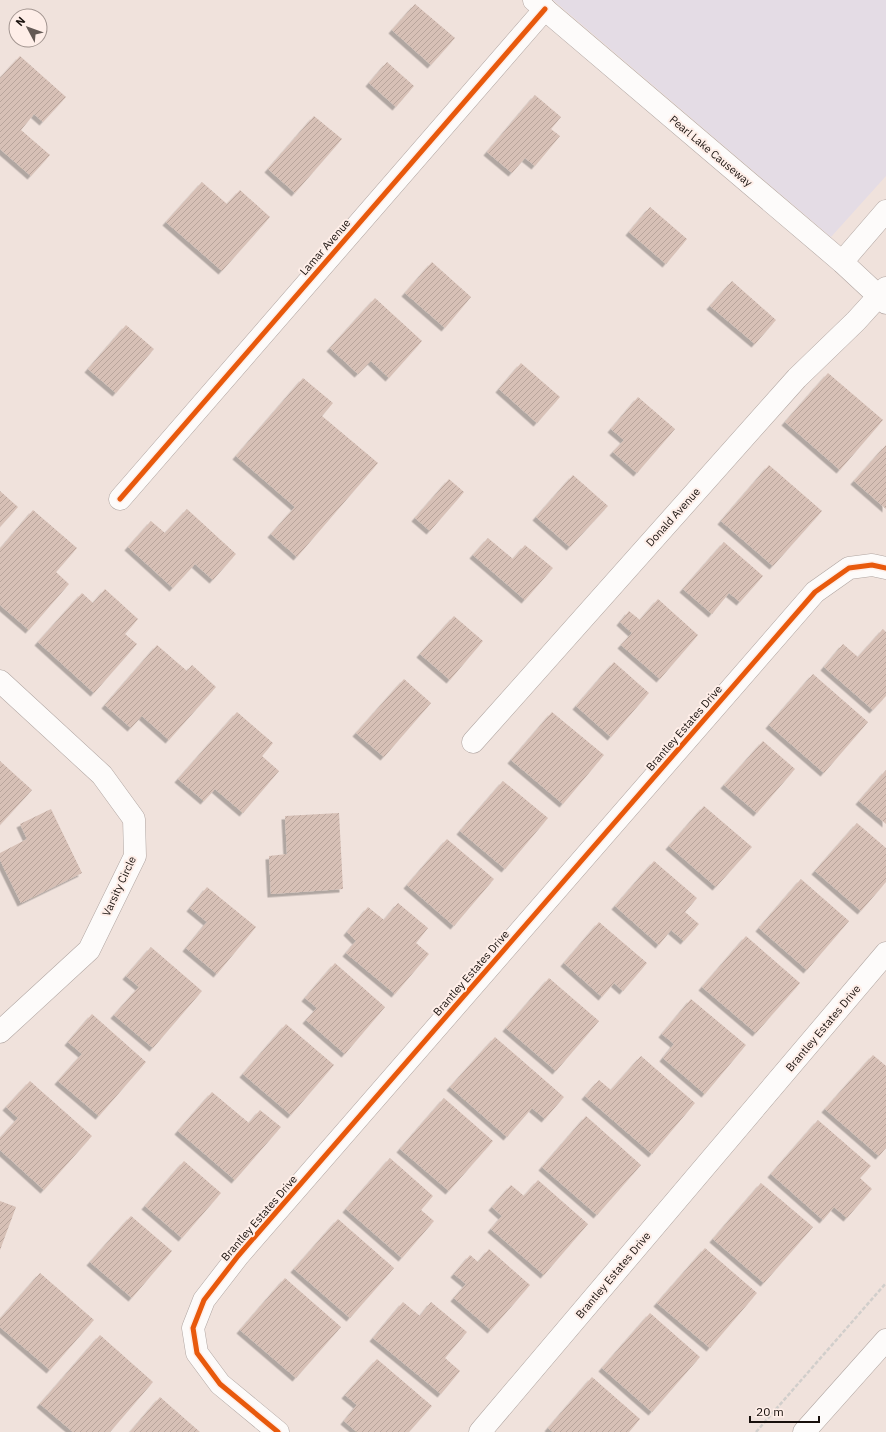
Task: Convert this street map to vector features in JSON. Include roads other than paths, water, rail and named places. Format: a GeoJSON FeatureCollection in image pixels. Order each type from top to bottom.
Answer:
{"type":"FeatureCollection","features":[{"type":"Feature","properties":{"kind":"street","name":"Pearl Lake Causeway"},"geometry":{"type":"LineString","coordinates":[[540,5],[884,296]]}},
{"type":"Feature","properties":{"kind":"street","name":"Lamar Avenue"},"geometry":{"type":"LineString","coordinates":[[120,499],[540,5]]}},
{"type":"Feature","properties":{"kind":"street"},"geometry":{"type":"LineString","coordinates":[[842,262],[886,211]]}},
{"type":"Feature","properties":{"kind":"street","name":"Donald Avenue"},"geometry":{"type":"LineString","coordinates":[[473,742],[797,378],[884,296]]}},
{"type":"Feature","properties":{"kind":"street","name":"Brantley Estates Drive"},"geometry":{"type":"LineString","coordinates":[[278,1432],[220,1384],[197,1353],[193,1328],[204,1300],[238,1256],[815,592],[849,568],[872,565],[886,568]]}},
{"type":"Feature","properties":{"kind":"street","name":"Varsity Circle"},"geometry":{"type":"LineString","coordinates":[[0,682],[102,775],[134,819],[135,856],[89,950],[0,1032]]}},
{"type":"Feature","properties":{"kind":"street","name":"Brantley Estates Drive"},"geometry":{"type":"LineString","coordinates":[[480,1432],[886,953]]}},
{"type":"Feature","properties":{"kind":"street"},"geometry":{"type":"LineString","coordinates":[[804,1432],[886,1340]]}}]}
